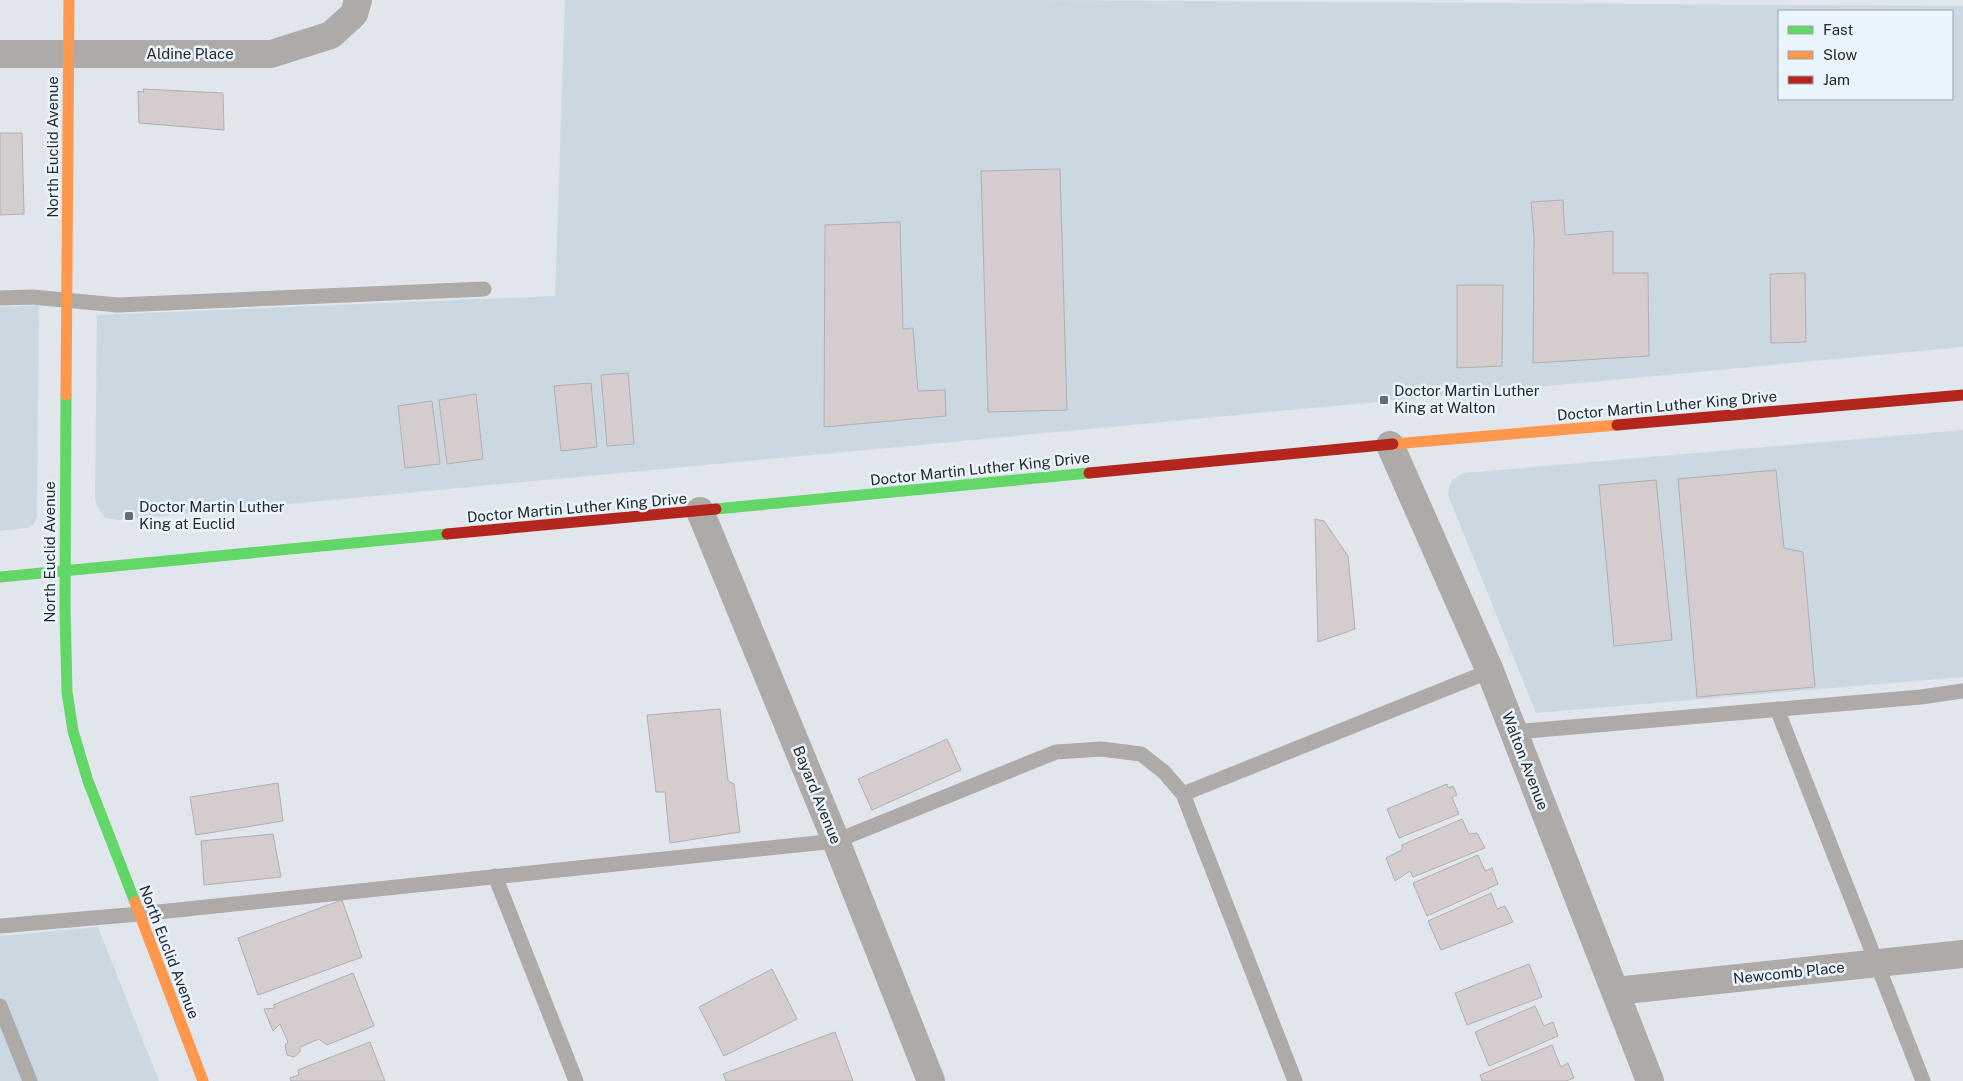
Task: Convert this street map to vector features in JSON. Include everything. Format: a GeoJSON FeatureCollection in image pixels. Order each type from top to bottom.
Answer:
{"type":"FeatureCollection","features":[{"type":"Feature","properties":{"kind":"main road","name":"North Euclid Avenue"},"geometry":{"type":"LineString","coordinates":[[69,0],[65,651],[67,692],[73,731],[88,782],[203,1081]]}},
{"type":"Feature","properties":{"kind":"main road","name":"Doctor Martin Luther King Drive"},"geometry":{"type":"LineString","coordinates":[[0,577],[1390,445],[1963,395]]}},
{"type":"Feature","properties":{"kind":"street","name":"Aldine Place"},"geometry":{"type":"LineString","coordinates":[[0,54],[271,54],[331,35],[354,14],[358,0]]}},
{"type":"Feature","properties":{"kind":"street","name":"Walton Avenue"},"geometry":{"type":"LineString","coordinates":[[1390,445],[1490,671],[1650,1081]]}},
{"type":"Feature","properties":{"kind":"street","name":"Bayard Avenue"},"geometry":{"type":"LineString","coordinates":[[700,511],[836,841],[931,1081]]}},
{"type":"Feature","properties":{"kind":"street","name":"Newcomb Place"},"geometry":{"type":"LineString","coordinates":[[1616,991],[1963,954]]}},
{"type":"Feature","properties":{"kind":"lane"},"geometry":{"type":"LineString","coordinates":[[0,298],[32,297],[118,305],[484,289]]}},
{"type":"Feature","properties":{"kind":"lane"},"geometry":{"type":"LineString","coordinates":[[1183,794],[1490,671]]}},
{"type":"Feature","properties":{"kind":"lane"},"geometry":{"type":"LineString","coordinates":[[1514,732],[1963,691]]}},
{"type":"Feature","properties":{"kind":"lane"},"geometry":{"type":"LineString","coordinates":[[1777,709],[1923,1081]]}},
{"type":"Feature","properties":{"kind":"lane"},"geometry":{"type":"LineString","coordinates":[[0,926],[138,914],[836,841],[1056,752],[1101,749],[1141,754],[1164,772],[1183,794],[1295,1081]]}},
{"type":"Feature","properties":{"kind":"lane"},"geometry":{"type":"LineString","coordinates":[[496,876],[576,1081]]}},
{"type":"Feature","properties":{"kind":"lane"},"geometry":{"type":"LineString","coordinates":[[0,1006],[30,1081]]}},
{"type":"Feature","properties":{"kind":"shaded area"},"geometry":{"type":"Polygon","coordinates":[[[565,0],[1031,0],[1963,6],[1963,347],[119,520],[105,518],[96,504],[95,496],[97,315],[555,296],[565,0]]]}},
{"type":"Feature","properties":{"kind":"shaded area"},"geometry":{"type":"Polygon","coordinates":[[[39,305],[37,517],[34,524],[27,528],[0,531],[0,307],[39,305]]]}},
{"type":"Feature","properties":{"kind":"shaded area"},"geometry":{"type":"Polygon","coordinates":[[[1963,430],[1963,677],[1536,713],[1448,495],[1449,486],[1453,479],[1464,473],[1963,430]]]}},
{"type":"Feature","properties":{"kind":"shaded area"},"geometry":{"type":"Polygon","coordinates":[[[98,927],[159,1081],[0,1081],[0,936],[98,927]]]}},
{"type":"Feature","properties":{"kind":"building"},"geometry":{"type":"Polygon","coordinates":[[[143,89],[223,93],[224,130],[139,123],[138,91],[144,92],[143,89]]]}},
{"type":"Feature","properties":{"kind":"building"},"geometry":{"type":"Polygon","coordinates":[[[0,133],[22,133],[24,214],[0,215],[0,133]]]}},
{"type":"Feature","properties":{"kind":"building"},"geometry":{"type":"Polygon","coordinates":[[[1060,169],[1067,410],[988,412],[981,171],[1060,169]]]}},
{"type":"Feature","properties":{"kind":"building"},"geometry":{"type":"Polygon","coordinates":[[[1563,200],[1565,235],[1613,231],[1613,273],[1648,273],[1649,356],[1533,363],[1534,237],[1531,202],[1563,200]]]}},
{"type":"Feature","properties":{"kind":"building"},"geometry":{"type":"Polygon","coordinates":[[[900,222],[903,329],[913,328],[918,391],[945,390],[946,416],[824,427],[825,225],[900,222]]]}},
{"type":"Feature","properties":{"kind":"building"},"geometry":{"type":"Polygon","coordinates":[[[1805,273],[1806,342],[1771,343],[1770,274],[1805,273]]]}},
{"type":"Feature","properties":{"kind":"building"},"geometry":{"type":"Polygon","coordinates":[[[1457,285],[1503,285],[1502,366],[1457,368],[1457,285]]]}},
{"type":"Feature","properties":{"kind":"building"},"geometry":{"type":"Polygon","coordinates":[[[628,373],[634,444],[607,446],[601,375],[628,373]]]}},
{"type":"Feature","properties":{"kind":"building"},"geometry":{"type":"Polygon","coordinates":[[[591,383],[597,447],[561,451],[554,386],[591,383]]]}},
{"type":"Feature","properties":{"kind":"building"},"geometry":{"type":"Polygon","coordinates":[[[476,394],[483,459],[447,464],[439,400],[476,394]]]}},
{"type":"Feature","properties":{"kind":"building"},"geometry":{"type":"Polygon","coordinates":[[[432,401],[440,464],[405,468],[398,406],[432,401]]]}},
{"type":"Feature","properties":{"kind":"building"},"geometry":{"type":"Polygon","coordinates":[[[1776,470],[1784,548],[1803,552],[1815,687],[1697,697],[1678,479],[1776,470]]]}},
{"type":"Feature","properties":{"kind":"building"},"geometry":{"type":"Polygon","coordinates":[[[1656,480],[1672,640],[1614,646],[1599,485],[1656,480]]]}},
{"type":"Feature","properties":{"kind":"building"},"geometry":{"type":"Polygon","coordinates":[[[1315,519],[1324,521],[1348,556],[1355,629],[1318,642],[1315,519]]]}},
{"type":"Feature","properties":{"kind":"building"},"geometry":{"type":"Polygon","coordinates":[[[720,709],[728,781],[734,784],[740,832],[670,843],[665,792],[656,792],[647,715],[720,709]]]}},
{"type":"Feature","properties":{"kind":"building"},"geometry":{"type":"Polygon","coordinates":[[[947,739],[961,770],[872,810],[858,779],[947,739]]]}},
{"type":"Feature","properties":{"kind":"building"},"geometry":{"type":"Polygon","coordinates":[[[278,783],[283,821],[196,835],[190,797],[278,783]]]}},
{"type":"Feature","properties":{"kind":"building"},"geometry":{"type":"Polygon","coordinates":[[[1447,784],[1448,788],[1453,786],[1457,795],[1452,797],[1459,814],[1399,838],[1387,809],[1447,784]]]}},
{"type":"Feature","properties":{"kind":"building"},"geometry":{"type":"Polygon","coordinates":[[[1462,819],[1469,834],[1477,833],[1485,848],[1413,877],[1410,871],[1395,881],[1386,858],[1402,850],[1402,845],[1462,819]]]}},
{"type":"Feature","properties":{"kind":"building"},"geometry":{"type":"Polygon","coordinates":[[[273,834],[281,877],[204,885],[201,841],[273,834]]]}},
{"type":"Feature","properties":{"kind":"building"},"geometry":{"type":"Polygon","coordinates":[[[1478,855],[1485,871],[1492,868],[1498,884],[1427,916],[1413,883],[1478,855]]]}},
{"type":"Feature","properties":{"kind":"building"},"geometry":{"type":"Polygon","coordinates":[[[1491,893],[1497,909],[1505,906],[1513,922],[1441,950],[1428,921],[1491,893]]]}},
{"type":"Feature","properties":{"kind":"building"},"geometry":{"type":"Polygon","coordinates":[[[342,900],[362,957],[258,995],[238,938],[342,900]]]}},
{"type":"Feature","properties":{"kind":"building"},"geometry":{"type":"Polygon","coordinates":[[[1529,964],[1542,997],[1467,1025],[1455,993],[1529,964]]]}},
{"type":"Feature","properties":{"kind":"building"},"geometry":{"type":"Polygon","coordinates":[[[772,969],[797,1019],[724,1056],[699,1007],[772,969]]]}},
{"type":"Feature","properties":{"kind":"building"},"geometry":{"type":"Polygon","coordinates":[[[353,973],[374,1026],[327,1045],[319,1039],[300,1047],[300,1052],[294,1057],[287,1055],[285,1045],[288,1042],[280,1024],[273,1031],[264,1009],[275,1008],[273,1005],[353,973]]]}},
{"type":"Feature","properties":{"kind":"building"},"geometry":{"type":"Polygon","coordinates":[[[1535,1006],[1544,1026],[1553,1022],[1558,1036],[1489,1066],[1475,1032],[1535,1006]]]}},
{"type":"Feature","properties":{"kind":"building"},"geometry":{"type":"Polygon","coordinates":[[[835,1032],[853,1081],[726,1081],[723,1074],[835,1032]]]}},
{"type":"Feature","properties":{"kind":"building"},"geometry":{"type":"Polygon","coordinates":[[[370,1042],[385,1081],[291,1081],[290,1078],[299,1075],[298,1070],[370,1042]]]}},
{"type":"Feature","properties":{"kind":"building"},"geometry":{"type":"Polygon","coordinates":[[[1552,1045],[1561,1067],[1568,1063],[1574,1078],[1566,1081],[1482,1081],[1480,1075],[1552,1045]]]}},
{"type":"Feature","properties":{"kind":"traffic: fast"},"geometry":{"type":"LineString","coordinates":[[66,395],[65,609],[67,692],[73,731],[88,781],[135,902]]}},
{"type":"Feature","properties":{"kind":"traffic: fast"},"geometry":{"type":"LineString","coordinates":[[716,509],[1089,473]]}},
{"type":"Feature","properties":{"kind":"traffic: fast"},"geometry":{"type":"LineString","coordinates":[[0,577],[447,534]]}},
{"type":"Feature","properties":{"kind":"traffic: slow"},"geometry":{"type":"LineString","coordinates":[[66,395],[69,0]]}},
{"type":"Feature","properties":{"kind":"traffic: slow"},"geometry":{"type":"LineString","coordinates":[[1393,444],[1617,425]]}},
{"type":"Feature","properties":{"kind":"traffic: slow"},"geometry":{"type":"LineString","coordinates":[[135,902],[203,1081]]}},
{"type":"Feature","properties":{"kind":"traffic: jam"},"geometry":{"type":"LineString","coordinates":[[1617,425],[1963,395]]}},
{"type":"Feature","properties":{"kind":"traffic: jam"},"geometry":{"type":"LineString","coordinates":[[1089,473],[1393,444]]}},
{"type":"Feature","properties":{"kind":"traffic: jam"},"geometry":{"type":"LineString","coordinates":[[447,534],[716,509]]}},
{"type":"Feature","properties":{"kind":"place","name":"Doctor Martin Luther King at Walton"},"geometry":{"type":"Point","coordinates":[1384,400]}},
{"type":"Feature","properties":{"kind":"place","name":"Doctor Martin Luther King at Euclid"},"geometry":{"type":"Point","coordinates":[129,516]}}]}
